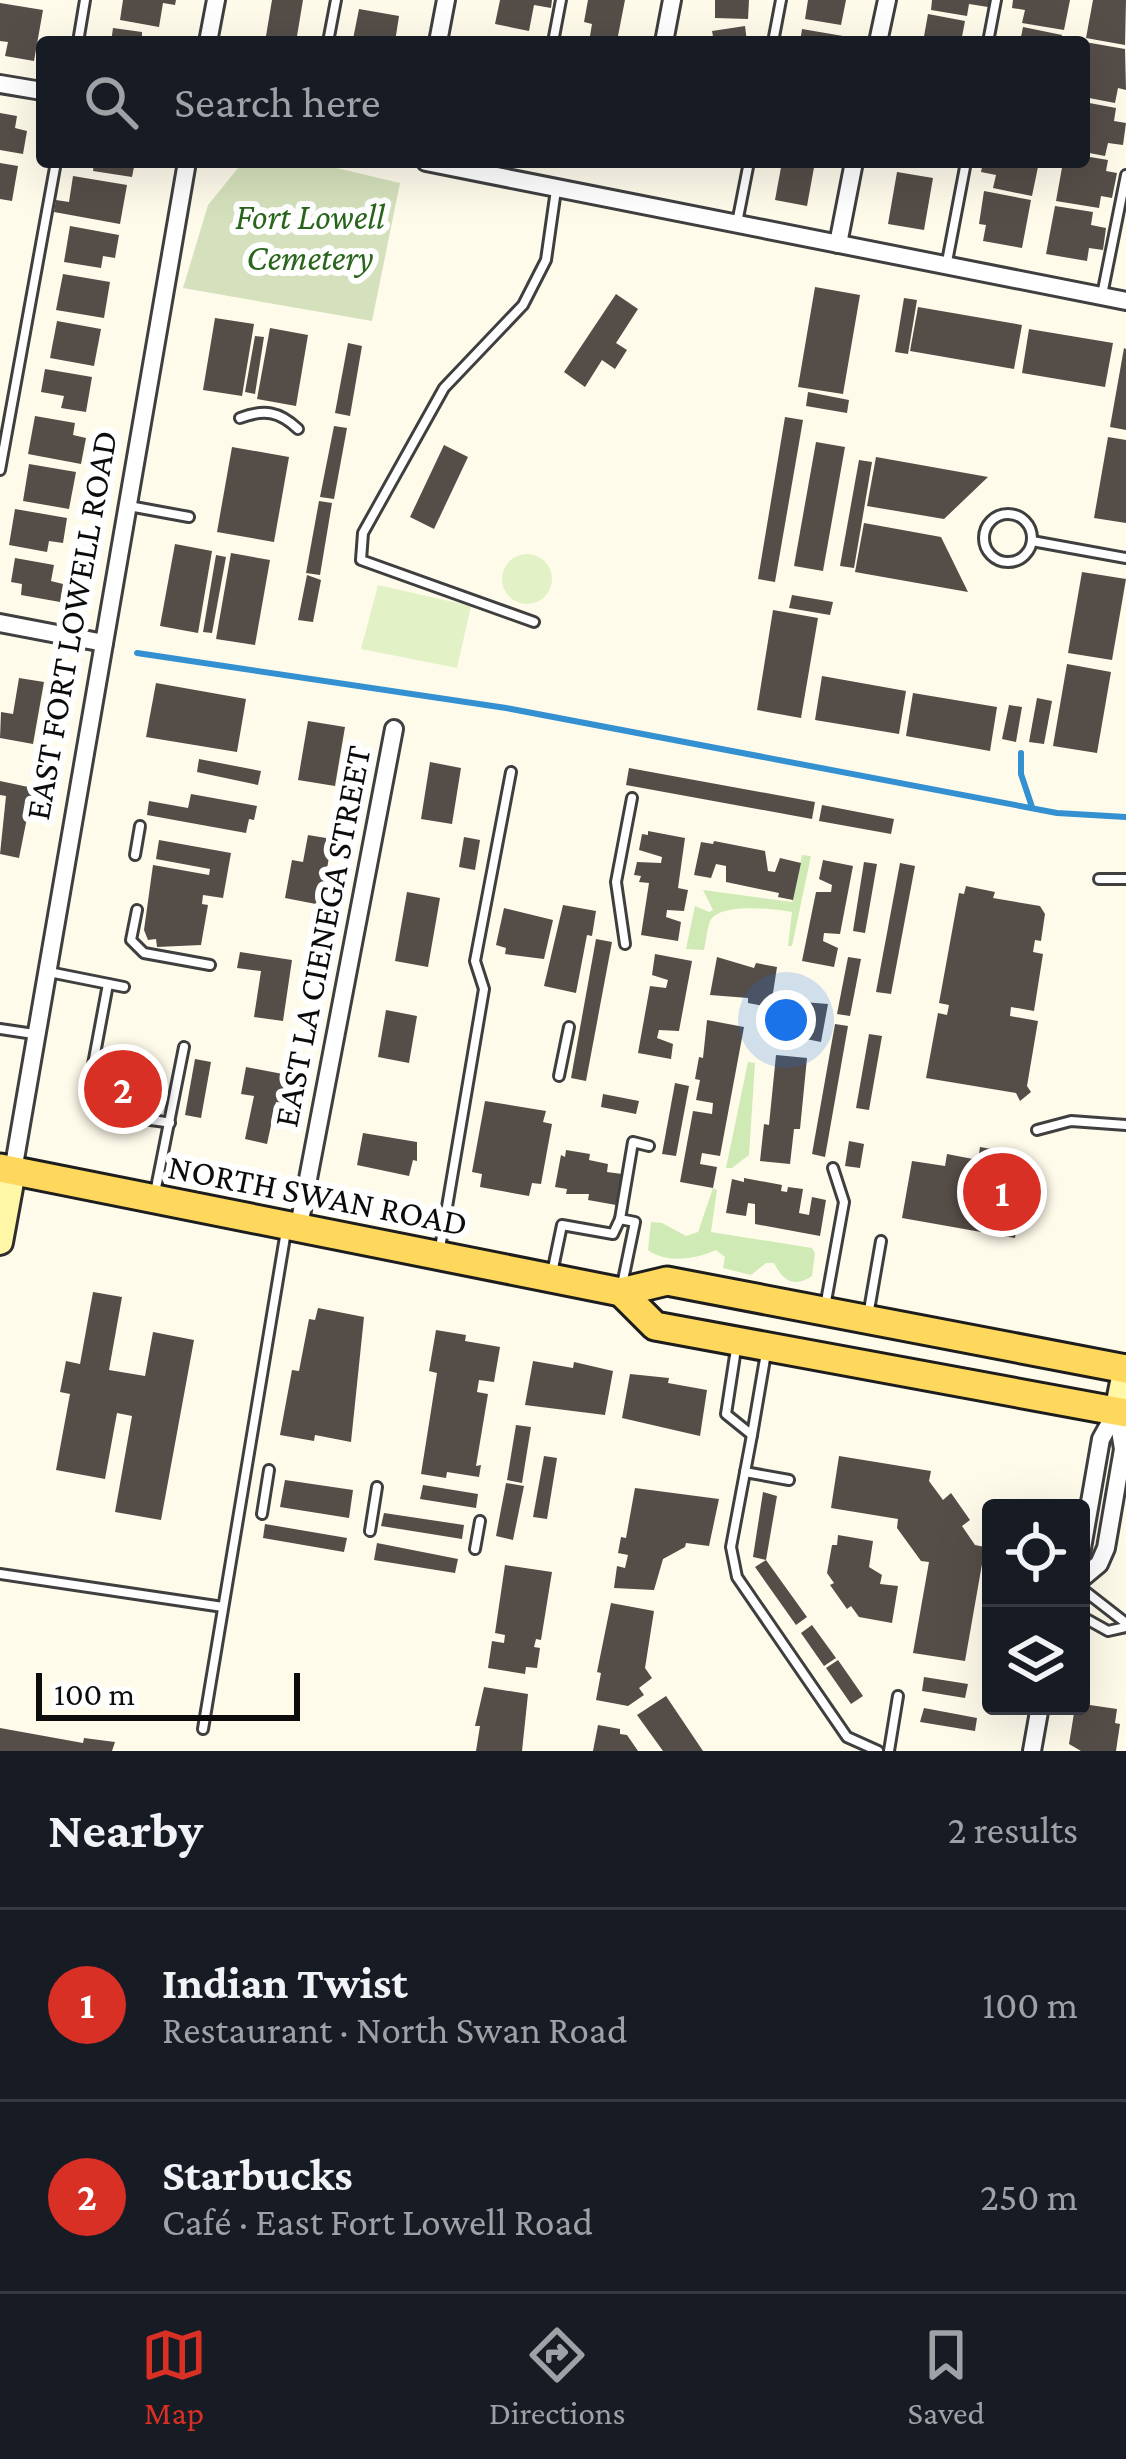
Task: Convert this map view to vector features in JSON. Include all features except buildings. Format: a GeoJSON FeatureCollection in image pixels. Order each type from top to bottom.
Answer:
{"type":"FeatureCollection","features":[{"type":"Feature","properties":{"kind":"main road","name":"NORTH SWAN ROAD"},"geometry":{"type":"LineString","coordinates":[[6,1169],[621,1292],[667,1281],[1126,1368]]}},
{"type":"Feature","properties":{"kind":"main road","name":"NORTH SWAN ROAD"},"geometry":{"type":"LineString","coordinates":[[621,1292],[656,1326],[1121,1412]]}},
{"type":"Feature","properties":{"kind":"street"},"geometry":{"type":"LineString","coordinates":[[209,36],[216,0]]}},
{"type":"Feature","properties":{"kind":"street"},"geometry":{"type":"LineString","coordinates":[[439,36],[446,0]]}},
{"type":"Feature","properties":{"kind":"street"},"geometry":{"type":"LineString","coordinates":[[665,36],[672,0]]}},
{"type":"Feature","properties":{"kind":"street"},"geometry":{"type":"LineString","coordinates":[[879,36],[887,0]]}},
{"type":"Feature","properties":{"kind":"street"},"geometry":{"type":"LineString","coordinates":[[0,84],[36,90]]}},
{"type":"Feature","properties":{"kind":"street","name":"EAST FORT LOWELL ROAD"},"geometry":{"type":"LineString","coordinates":[[0,1242],[6,1169],[36,1035],[186,168]]}},
{"type":"Feature","properties":{"kind":"street"},"geometry":{"type":"LineString","coordinates":[[456,168],[1126,301]]}},
{"type":"Feature","properties":{"kind":"street"},"geometry":{"type":"LineString","coordinates":[[838,244],[853,168]]}},
{"type":"Feature","properties":{"kind":"street"},"geometry":{"type":"LineString","coordinates":[[0,622],[104,643]]}},
{"type":"Feature","properties":{"kind":"street","name":"EAST LA CIENEGA STREET"},"geometry":{"type":"LineString","coordinates":[[293,1225],[394,729]]}},
{"type":"Feature","properties":{"kind":"street"},"geometry":{"type":"LineString","coordinates":[[1090,1515],[1101,1439],[1121,1412],[1126,1368]]}},
{"type":"Feature","properties":{"kind":"street"},"geometry":{"type":"LineString","coordinates":[[1031,1751],[1038,1715]]}},
{"type":"Feature","properties":{"kind":"lane"},"geometry":{"type":"LineString","coordinates":[[79,36],[85,0]]}},
{"type":"Feature","properties":{"kind":"lane"},"geometry":{"type":"LineString","coordinates":[[329,36],[336,0]]}},
{"type":"Feature","properties":{"kind":"lane"},"geometry":{"type":"LineString","coordinates":[[554,36],[561,0]]}},
{"type":"Feature","properties":{"kind":"lane"},"geometry":{"type":"LineString","coordinates":[[773,36],[781,0]]}},
{"type":"Feature","properties":{"kind":"lane"},"geometry":{"type":"LineString","coordinates":[[989,36],[996,0]]}},
{"type":"Feature","properties":{"kind":"lane"},"geometry":{"type":"LineString","coordinates":[[0,470],[55,168]]}},
{"type":"Feature","properties":{"kind":"lane"},"geometry":{"type":"LineString","coordinates":[[525,182],[528,168]]}},
{"type":"Feature","properties":{"kind":"lane"},"geometry":{"type":"LineString","coordinates":[[737,224],[748,168]]}},
{"type":"Feature","properties":{"kind":"lane"},"geometry":{"type":"LineString","coordinates":[[946,268],[964,168]]}},
{"type":"Feature","properties":{"kind":"lane"},"geometry":{"type":"LineString","coordinates":[[1102,297],[1126,175]]}},
{"type":"Feature","properties":{"kind":"lane"},"geometry":{"type":"LineString","coordinates":[[535,622],[361,560],[363,533],[444,388],[523,304],[546,260],[556,189]]}},
{"type":"Feature","properties":{"kind":"lane"},"geometry":{"type":"LineString","coordinates":[[241,418],[259,411],[284,415],[298,429]]}},
{"type":"Feature","properties":{"kind":"lane"},"geometry":{"type":"LineString","coordinates":[[128,506],[188,517]]}},
{"type":"Feature","properties":{"kind":"lane"},"geometry":{"type":"LineString","coordinates":[[1012,515],[1029,527],[1032,541],[1025,556],[1003,562],[989,553],[984,538],[996,518],[1012,515]]}},
{"type":"Feature","properties":{"kind":"lane"},"geometry":{"type":"LineString","coordinates":[[1032,541],[1126,558]]}},
{"type":"Feature","properties":{"kind":"lane"},"geometry":{"type":"LineString","coordinates":[[438,1255],[484,989],[475,961],[512,772]]}},
{"type":"Feature","properties":{"kind":"lane"},"geometry":{"type":"LineString","coordinates":[[625,944],[616,882],[632,798]]}},
{"type":"Feature","properties":{"kind":"lane"},"geometry":{"type":"LineString","coordinates":[[135,855],[140,826]]}},
{"type":"Feature","properties":{"kind":"lane"},"geometry":{"type":"LineString","coordinates":[[1099,879],[1126,879]]}},
{"type":"Feature","properties":{"kind":"lane"},"geometry":{"type":"LineString","coordinates":[[137,910],[131,940],[144,953],[210,965]]}},
{"type":"Feature","properties":{"kind":"lane"},"geometry":{"type":"LineString","coordinates":[[47,972],[124,987]]}},
{"type":"Feature","properties":{"kind":"lane"},"geometry":{"type":"LineString","coordinates":[[108,984],[89,1086],[93,1100],[103,1110],[170,1123]]}},
{"type":"Feature","properties":{"kind":"lane"},"geometry":{"type":"LineString","coordinates":[[559,1076],[569,1027]]}},
{"type":"Feature","properties":{"kind":"lane"},"geometry":{"type":"LineString","coordinates":[[0,1029],[36,1035]]}},
{"type":"Feature","properties":{"kind":"lane"},"geometry":{"type":"LineString","coordinates":[[154,1198],[184,1047]]}},
{"type":"Feature","properties":{"kind":"lane"},"geometry":{"type":"LineString","coordinates":[[1037,1130],[1071,1121],[1126,1125]]}},
{"type":"Feature","properties":{"kind":"lane"},"geometry":{"type":"LineString","coordinates":[[551,1278],[562,1225],[613,1234],[620,1219],[633,1142],[650,1146]]}},
{"type":"Feature","properties":{"kind":"lane"},"geometry":{"type":"LineString","coordinates":[[824,1311],[844,1202],[833,1168]]}},
{"type":"Feature","properties":{"kind":"lane"},"geometry":{"type":"LineString","coordinates":[[620,1219],[635,1222],[621,1292]]}},
{"type":"Feature","properties":{"kind":"lane"},"geometry":{"type":"LineString","coordinates":[[202,1730],[293,1225]]}},
{"type":"Feature","properties":{"kind":"lane"},"geometry":{"type":"LineString","coordinates":[[868,1319],[881,1241]]}},
{"type":"Feature","properties":{"kind":"lane"},"geometry":{"type":"LineString","coordinates":[[738,1341],[726,1414],[752,1435]]}},
{"type":"Feature","properties":{"kind":"lane"},"geometry":{"type":"LineString","coordinates":[[767,1347],[731,1547],[736,1577],[847,1737],[878,1751]]}},
{"type":"Feature","properties":{"kind":"lane"},"geometry":{"type":"LineString","coordinates":[[262,1514],[269,1470]]}},
{"type":"Feature","properties":{"kind":"lane"},"geometry":{"type":"LineString","coordinates":[[745,1472],[789,1480]]}},
{"type":"Feature","properties":{"kind":"lane"},"geometry":{"type":"LineString","coordinates":[[370,1532],[377,1487]]}},
{"type":"Feature","properties":{"kind":"lane"},"geometry":{"type":"LineString","coordinates":[[475,1550],[480,1521]]}},
{"type":"Feature","properties":{"kind":"lane"},"geometry":{"type":"LineString","coordinates":[[0,1574],[223,1607]]}},
{"type":"Feature","properties":{"kind":"lane"},"geometry":{"type":"LineString","coordinates":[[1090,1581],[1126,1625],[1108,1631],[1090,1621]]}},
{"type":"Feature","properties":{"kind":"lane"},"geometry":{"type":"LineString","coordinates":[[889,1751],[898,1696]]}},
{"type":"Feature","properties":{"kind":"green space","name":"Fort Lowell Cemetery"},"geometry":{"type":"Polygon","coordinates":[[[238,168],[336,168],[400,183],[372,321],[183,288],[208,205],[238,168]]]}},
{"type":"Feature","properties":{"kind":"green space"},"geometry":{"type":"Polygon","coordinates":[[[527,554],[544,562],[552,579],[544,596],[527,604],[510,596],[502,579],[510,562],[527,554]]]}},
{"type":"Feature","properties":{"kind":"green space"},"geometry":{"type":"Polygon","coordinates":[[[378,585],[471,606],[457,668],[361,649],[378,585]]]}},
{"type":"Feature","properties":{"kind":"green space"},"geometry":{"type":"Polygon","coordinates":[[[802,855],[811,856],[792,946],[788,946],[792,912],[748,908],[716,915],[710,921],[704,950],[686,949],[695,906],[713,910],[703,890],[792,902],[802,855]]]}},
{"type":"Feature","properties":{"kind":"green space"},"geometry":{"type":"Polygon","coordinates":[[[748,1062],[755,1063],[749,1155],[726,1168],[748,1062]]]}},
{"type":"Feature","properties":{"kind":"green space"},"geometry":{"type":"Polygon","coordinates":[[[713,1188],[717,1190],[711,1232],[812,1248],[812,1276],[790,1281],[774,1263],[766,1263],[751,1275],[723,1268],[725,1257],[716,1250],[682,1259],[648,1250],[651,1222],[686,1236],[698,1232],[713,1188]]]}},
{"type":"Feature","properties":{"kind":"waterway"},"geometry":{"type":"LineString","coordinates":[[137,653],[506,708],[1057,813],[1126,817]]}},
{"type":"Feature","properties":{"kind":"waterway"},"geometry":{"type":"LineString","coordinates":[[1021,753],[1021,774],[1032,807]]}},
{"type":"Feature","properties":{"kind":"place","name":"Starbucks"},"geometry":{"type":"Point","coordinates":[123,1089]}},
{"type":"Feature","properties":{"kind":"place","name":"Indian Twist"},"geometry":{"type":"Point","coordinates":[1002,1192]}}]}
